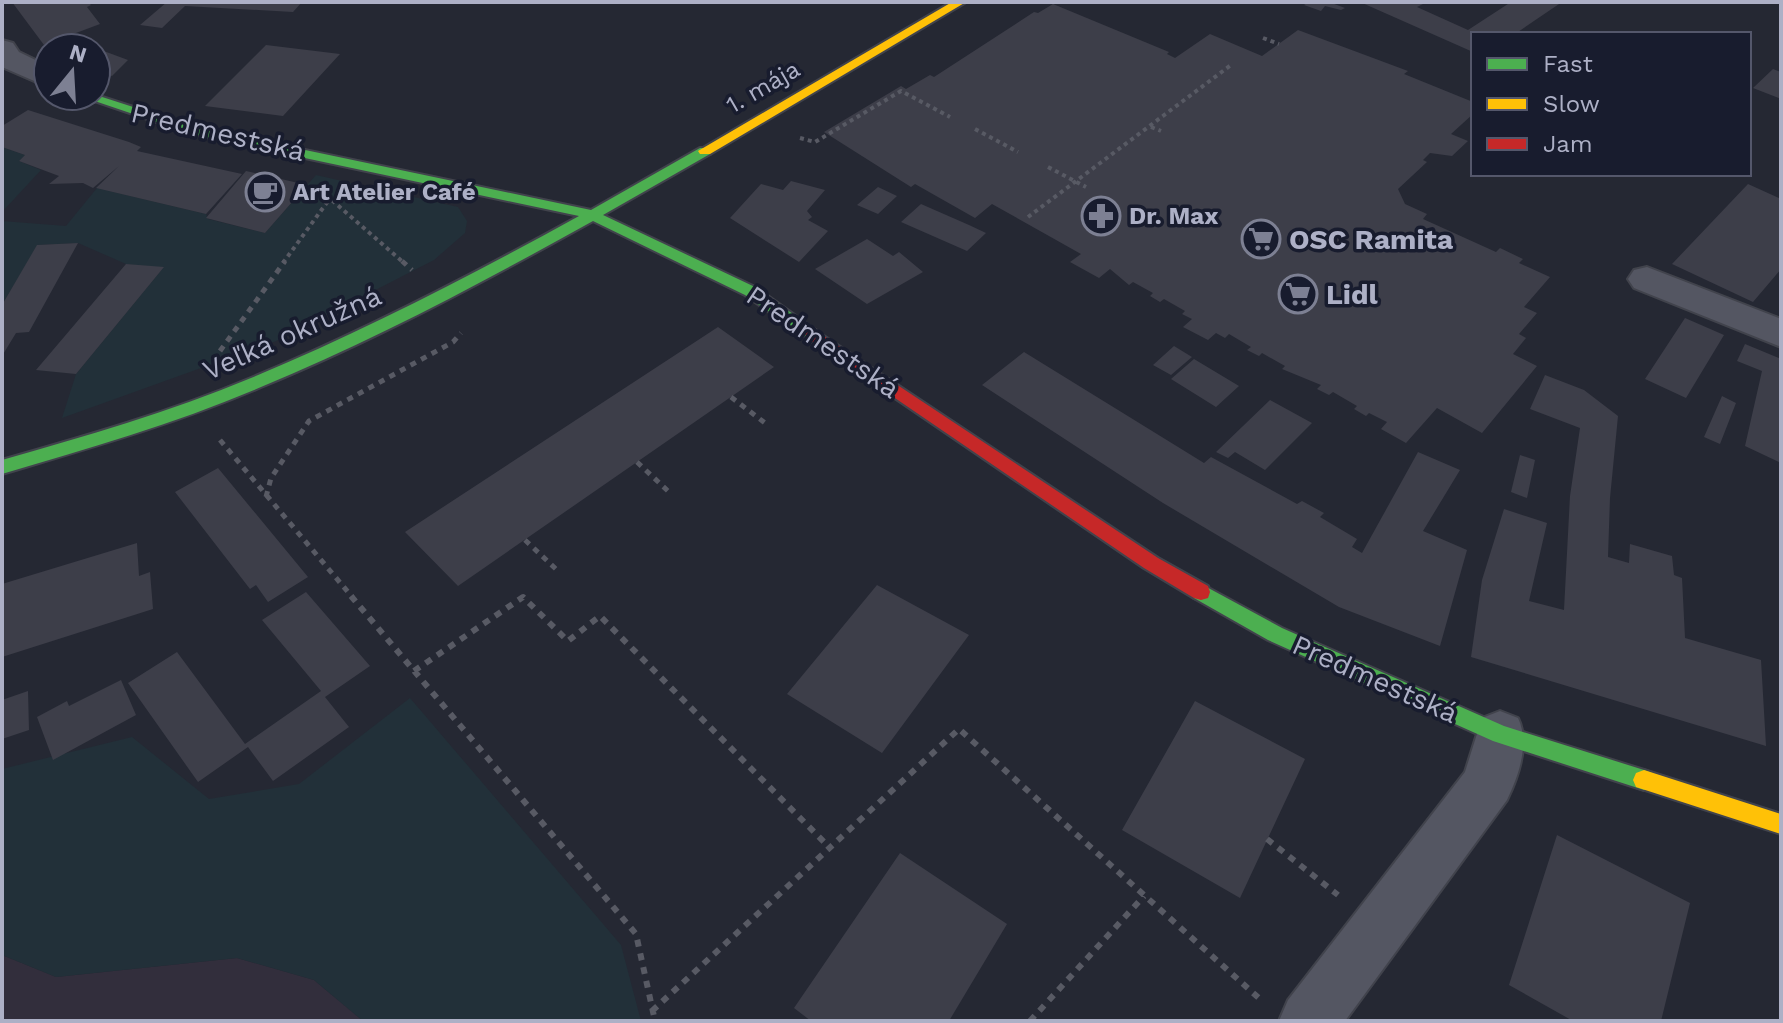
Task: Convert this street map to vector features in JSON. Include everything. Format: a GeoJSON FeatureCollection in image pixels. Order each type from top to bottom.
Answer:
{"type":"FeatureCollection","features":[{"type":"Feature","properties":{"kind":"street","name":"1. mája"},"geometry":{"type":"LineString","coordinates":[[590,214],[960,2]]}},
{"type":"Feature","properties":{"kind":"street"},"geometry":{"type":"LineString","coordinates":[[2,49],[8,58],[32,70]]}},
{"type":"Feature","properties":{"kind":"street","name":"Predmestská"},"geometry":{"type":"LineString","coordinates":[[112,104],[192,130],[590,214],[750,291],[1151,563],[1252,621],[1376,682],[1500,734],[1781,824]]}},
{"type":"Feature","properties":{"kind":"street","name":"Veľká okružná"},"geometry":{"type":"LineString","coordinates":[[2,467],[69,450],[162,420],[292,365],[439,296],[590,214]]}},
{"type":"Feature","properties":{"kind":"street"},"geometry":{"type":"LineString","coordinates":[[1647,279],[1781,334]]}},
{"type":"Feature","properties":{"kind":"street"},"geometry":{"type":"LineString","coordinates":[[1291,1016],[1379,928],[1489,783],[1500,734]]}},
{"type":"Feature","properties":{"kind":"path"},"geometry":{"type":"LineString","coordinates":[[1263,38],[1279,44]]}},
{"type":"Feature","properties":{"kind":"path"},"geometry":{"type":"LineString","coordinates":[[1028,217],[1231,65]]}},
{"type":"Feature","properties":{"kind":"path"},"geometry":{"type":"LineString","coordinates":[[787,134],[815,142],[901,91],[950,117]]}},
{"type":"Feature","properties":{"kind":"path"},"geometry":{"type":"LineString","coordinates":[[1151,127],[1161,131]]}},
{"type":"Feature","properties":{"kind":"path"},"geometry":{"type":"LineString","coordinates":[[975,129],[1018,152]]}},
{"type":"Feature","properties":{"kind":"path"},"geometry":{"type":"LineString","coordinates":[[1048,167],[1086,187]]}},
{"type":"Feature","properties":{"kind":"path"},"geometry":{"type":"LineString","coordinates":[[323,188],[328,201],[414,272],[424,266]]}},
{"type":"Feature","properties":{"kind":"path"},"geometry":{"type":"LineString","coordinates":[[219,352],[328,201]]}},
{"type":"Feature","properties":{"kind":"path"},"geometry":{"type":"LineString","coordinates":[[267,498],[271,478],[309,421],[453,342],[464,327]]}},
{"type":"Feature","properties":{"kind":"path"},"geometry":{"type":"LineString","coordinates":[[731,397],[765,423]]}},
{"type":"Feature","properties":{"kind":"path"},"geometry":{"type":"LineString","coordinates":[[214,433],[636,934],[655,1021]]}},
{"type":"Feature","properties":{"kind":"path"},"geometry":{"type":"LineString","coordinates":[[637,462],[669,492]]}},
{"type":"Feature","properties":{"kind":"path"},"geometry":{"type":"LineString","coordinates":[[525,540],[558,571]]}},
{"type":"Feature","properties":{"kind":"path"},"geometry":{"type":"LineString","coordinates":[[414,671],[523,597],[568,641],[600,616],[828,846]]}},
{"type":"Feature","properties":{"kind":"path"},"geometry":{"type":"LineString","coordinates":[[652,1011],[828,846],[959,729],[1144,896],[1291,1016]]}},
{"type":"Feature","properties":{"kind":"path"},"geometry":{"type":"LineString","coordinates":[[1267,839],[1379,928]]}},
{"type":"Feature","properties":{"kind":"path"},"geometry":{"type":"LineString","coordinates":[[1030,1021],[1144,896]]}},
{"type":"Feature","properties":{"kind":"shaded area"},"geometry":{"type":"Polygon","coordinates":[[[2,147],[25,155],[19,161],[41,170],[2,212],[2,147]]]}},
{"type":"Feature","properties":{"kind":"shaded area"},"geometry":{"type":"Polygon","coordinates":[[[316,175],[458,207],[467,221],[465,233],[434,260],[276,341],[62,418],[76,374],[163,268],[126,264],[78,243],[38,245],[2,305],[2,221],[66,226],[97,188],[206,214],[208,219],[265,233],[316,175]]]}},
{"type":"Feature","properties":{"kind":"shaded area"},"geometry":{"type":"Polygon","coordinates":[[[410,698],[621,945],[641,1021],[363,1021],[314,980],[237,958],[56,977],[2,955],[2,769],[132,737],[209,799],[299,784],[410,698]]]}},
{"type":"Feature","properties":{"kind":"shaded area"},"geometry":{"type":"Polygon","coordinates":[[[2,955],[56,977],[237,958],[314,980],[363,1021],[2,1021],[2,955]]]}},
{"type":"Feature","properties":{"kind":"building"},"geometry":{"type":"Polygon","coordinates":[[[12,2],[88,2],[91,5],[87,7],[100,24],[79,32],[34,32],[12,2]]]}},
{"type":"Feature","properties":{"kind":"building"},"geometry":{"type":"Polygon","coordinates":[[[167,2],[302,2],[293,12],[185,6],[162,28],[140,25],[167,2]]]}},
{"type":"Feature","properties":{"kind":"building"},"geometry":{"type":"Polygon","coordinates":[[[1308,2],[1329,2],[1345,8],[1325,6],[1321,11],[1304,5],[1308,2]]]}},
{"type":"Feature","properties":{"kind":"building"},"geometry":{"type":"Polygon","coordinates":[[[1360,2],[1427,2],[1417,7],[1468,30],[1511,2],[1562,2],[1518,32],[1471,32],[1471,51],[1360,2]]]}},
{"type":"Feature","properties":{"kind":"building","name":"OSC Ramita"},"geometry":{"type":"Polygon","coordinates":[[[1053,4],[1169,52],[1167,54],[1175,58],[1210,34],[1262,56],[1298,30],[1408,71],[1404,74],[1471,101],[1471,116],[1451,134],[1468,141],[1452,156],[1430,153],[1423,160],[1427,162],[1398,189],[1405,204],[1427,214],[1423,219],[1496,252],[1500,248],[1523,259],[1519,263],[1550,277],[1524,307],[1537,313],[1519,334],[1526,338],[1513,354],[1537,366],[1482,433],[1437,408],[1406,443],[1381,429],[1387,422],[1369,413],[1366,416],[1354,409],[1357,406],[1333,392],[1329,395],[1317,389],[1321,385],[1282,369],[1285,366],[1262,353],[1259,356],[1247,350],[1251,347],[1229,334],[1225,338],[1216,333],[1208,340],[1183,327],[1192,319],[1182,314],[1185,311],[1164,299],[1160,302],[1150,296],[1153,293],[1133,282],[1129,285],[1110,269],[1099,278],[1070,262],[1081,254],[992,204],[975,218],[915,184],[911,187],[824,132],[901,86],[906,89],[930,75],[934,77],[1034,12],[1038,13],[1053,4]]]}},
{"type":"Feature","properties":{"kind":"building"},"geometry":{"type":"Polygon","coordinates":[[[266,45],[340,54],[283,116],[205,106],[266,45]]]}},
{"type":"Feature","properties":{"kind":"building"},"geometry":{"type":"Polygon","coordinates":[[[112,54],[128,60],[112,76],[112,54]]]}},
{"type":"Feature","properties":{"kind":"building"},"geometry":{"type":"Polygon","coordinates":[[[1773,69],[1781,72],[1781,99],[1753,88],[1773,69]]]}},
{"type":"Feature","properties":{"kind":"building"},"geometry":{"type":"Polygon","coordinates":[[[28,110],[141,147],[137,151],[242,174],[206,214],[96,188],[119,166],[93,188],[83,183],[49,184],[59,176],[19,161],[25,155],[2,147],[2,126],[28,110]]]}},
{"type":"Feature","properties":{"kind":"building"},"geometry":{"type":"Polygon","coordinates":[[[246,171],[307,185],[265,233],[206,218],[246,171]]]}},
{"type":"Feature","properties":{"kind":"building"},"geometry":{"type":"Polygon","coordinates":[[[791,181],[825,190],[807,211],[812,217],[808,220],[828,231],[799,262],[730,218],[761,184],[783,190],[791,181]]]}},
{"type":"Feature","properties":{"kind":"building"},"geometry":{"type":"Polygon","coordinates":[[[1748,184],[1781,199],[1781,269],[1753,302],[1672,264],[1748,184]]]}},
{"type":"Feature","properties":{"kind":"building"},"geometry":{"type":"Polygon","coordinates":[[[878,187],[897,196],[878,214],[857,205],[878,187]]]}},
{"type":"Feature","properties":{"kind":"building"},"geometry":{"type":"Polygon","coordinates":[[[921,204],[986,233],[967,251],[901,222],[921,204]]]}},
{"type":"Feature","properties":{"kind":"building"},"geometry":{"type":"Polygon","coordinates":[[[867,239],[893,256],[899,252],[923,272],[867,304],[815,269],[867,239]]]}},
{"type":"Feature","properties":{"kind":"building"},"geometry":{"type":"Polygon","coordinates":[[[78,243],[29,332],[16,333],[2,356],[2,305],[37,245],[78,243]]]}},
{"type":"Feature","properties":{"kind":"building"},"geometry":{"type":"Polygon","coordinates":[[[126,264],[164,267],[76,374],[36,370],[126,264]]]}},
{"type":"Feature","properties":{"kind":"building"},"geometry":{"type":"Polygon","coordinates":[[[1685,318],[1724,335],[1686,398],[1645,379],[1685,318]]]}},
{"type":"Feature","properties":{"kind":"building"},"geometry":{"type":"Polygon","coordinates":[[[718,327],[774,367],[458,586],[405,532],[718,327]]]}},
{"type":"Feature","properties":{"kind":"building"},"geometry":{"type":"Polygon","coordinates":[[[1745,344],[1781,359],[1781,463],[1745,446],[1762,371],[1737,361],[1745,344]]]}},
{"type":"Feature","properties":{"kind":"building"},"geometry":{"type":"Polygon","coordinates":[[[1174,346],[1192,357],[1171,375],[1153,365],[1174,346]]]}},
{"type":"Feature","properties":{"kind":"building"},"geometry":{"type":"Polygon","coordinates":[[[1024,352],[1204,463],[1211,457],[1297,504],[1302,501],[1324,513],[1320,517],[1357,539],[1352,547],[1362,553],[1418,452],[1460,470],[1423,531],[1467,550],[1440,646],[1339,607],[1163,503],[982,385],[1024,352]]]}},
{"type":"Feature","properties":{"kind":"building"},"geometry":{"type":"Polygon","coordinates":[[[1194,359],[1239,386],[1216,407],[1171,379],[1194,359]]]}},
{"type":"Feature","properties":{"kind":"building"},"geometry":{"type":"Polygon","coordinates":[[[1545,375],[1584,390],[1618,416],[1608,557],[1629,563],[1630,544],[1672,556],[1674,575],[1682,578],[1685,638],[1761,660],[1766,746],[1471,657],[1482,580],[1504,509],[1547,523],[1529,601],[1564,610],[1570,496],[1580,428],[1530,409],[1545,375]]]}},
{"type":"Feature","properties":{"kind":"building"},"geometry":{"type":"Polygon","coordinates":[[[1722,396],[1736,403],[1720,444],[1704,437],[1722,396]]]}},
{"type":"Feature","properties":{"kind":"building"},"geometry":{"type":"Polygon","coordinates":[[[1270,400],[1312,423],[1265,470],[1235,452],[1228,458],[1216,452],[1270,400]]]}},
{"type":"Feature","properties":{"kind":"building"},"geometry":{"type":"Polygon","coordinates":[[[1520,455],[1535,460],[1527,498],[1511,492],[1520,455]]]}},
{"type":"Feature","properties":{"kind":"building"},"geometry":{"type":"Polygon","coordinates":[[[218,468],[308,577],[268,602],[256,585],[250,589],[175,492],[218,468]]]}},
{"type":"Feature","properties":{"kind":"building"},"geometry":{"type":"Polygon","coordinates":[[[137,543],[139,576],[150,572],[153,609],[2,657],[2,584],[137,543]]]}},
{"type":"Feature","properties":{"kind":"building"},"geometry":{"type":"Polygon","coordinates":[[[877,585],[969,635],[882,753],[787,694],[877,585]]]}},
{"type":"Feature","properties":{"kind":"building"},"geometry":{"type":"Polygon","coordinates":[[[306,592],[370,666],[325,697],[349,727],[273,781],[248,747],[198,782],[128,683],[177,652],[245,744],[321,691],[262,620],[306,592]]]}},
{"type":"Feature","properties":{"kind":"building"},"geometry":{"type":"Polygon","coordinates":[[[121,680],[136,715],[53,760],[37,717],[67,701],[69,706],[121,680]]]}},
{"type":"Feature","properties":{"kind":"building"},"geometry":{"type":"Polygon","coordinates":[[[28,691],[29,730],[2,739],[2,700],[28,691]]]}},
{"type":"Feature","properties":{"kind":"building"},"geometry":{"type":"Polygon","coordinates":[[[1195,701],[1305,759],[1240,898],[1122,830],[1195,701]]]}},
{"type":"Feature","properties":{"kind":"building"},"geometry":{"type":"Polygon","coordinates":[[[1557,835],[1690,903],[1661,1021],[1573,1021],[1509,985],[1557,835]]]}},
{"type":"Feature","properties":{"kind":"building"},"geometry":{"type":"Polygon","coordinates":[[[900,853],[1007,924],[949,1021],[811,1021],[794,1008],[900,853]]]}},
{"type":"Feature","properties":{"kind":"traffic: fast"},"geometry":{"type":"LineString","coordinates":[[112,104],[192,130],[590,214],[750,291],[813,334]]}},
{"type":"Feature","properties":{"kind":"traffic: fast"},"geometry":{"type":"LineString","coordinates":[[2,467],[193,407],[314,358],[484,274],[705,151]]}},
{"type":"Feature","properties":{"kind":"traffic: fast"},"geometry":{"type":"LineString","coordinates":[[1201,592],[1275,634],[1500,734],[1644,780]]}},
{"type":"Feature","properties":{"kind":"traffic: slow"},"geometry":{"type":"LineString","coordinates":[[705,151],[960,2]]}},
{"type":"Feature","properties":{"kind":"traffic: slow"},"geometry":{"type":"LineString","coordinates":[[1644,780],[1781,824]]}},
{"type":"Feature","properties":{"kind":"traffic: jam"},"geometry":{"type":"LineString","coordinates":[[813,334],[1151,563],[1201,592]]}},
{"type":"Feature","properties":{"kind":"place","name":"Art Atelier Café"},"geometry":{"type":"Point","coordinates":[265,192]}},
{"type":"Feature","properties":{"kind":"place","name":"Dr. Max"},"geometry":{"type":"Point","coordinates":[1101,216]}},
{"type":"Feature","properties":{"kind":"place","name":"OSC Ramita"},"geometry":{"type":"Point","coordinates":[1261,239]}},
{"type":"Feature","properties":{"kind":"place","name":"Lidl"},"geometry":{"type":"Point","coordinates":[1298,294]}}]}
